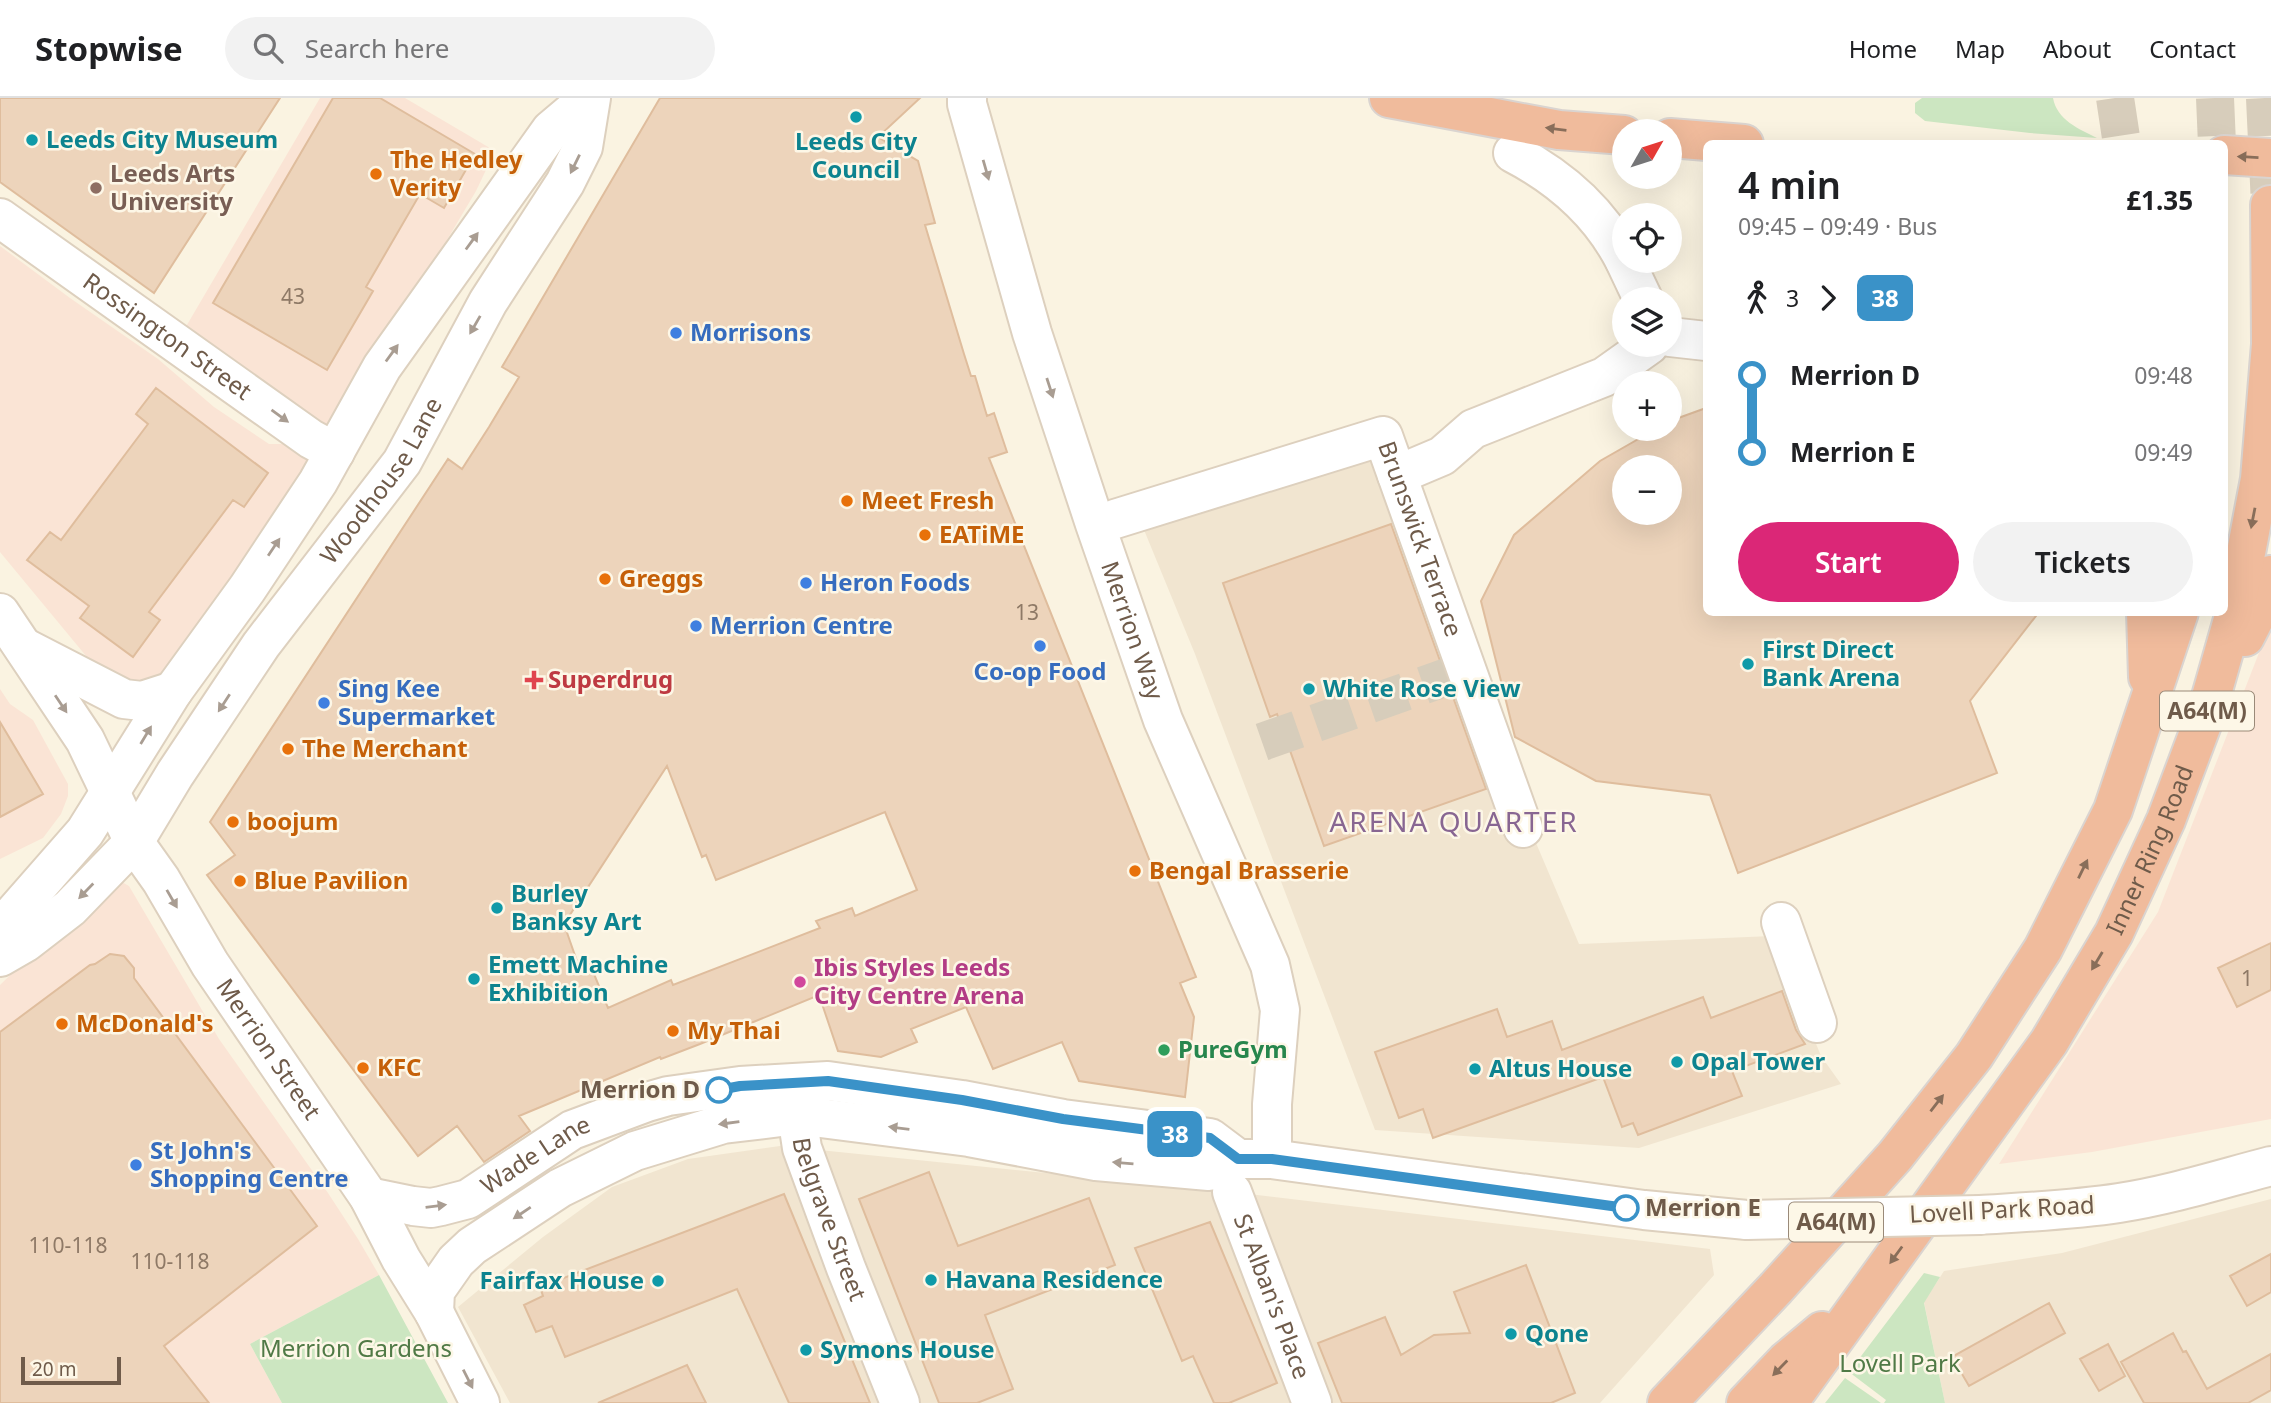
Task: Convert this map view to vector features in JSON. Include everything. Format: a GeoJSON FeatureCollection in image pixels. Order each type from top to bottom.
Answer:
{"type":"FeatureCollection","features":[{"type":"Feature","properties":{"kind":"highway"},"geometry":{"type":"LineString","coordinates":[[1389,98],[1559,130],[1612,134]]}},
{"type":"Feature","properties":{"kind":"highway"},"geometry":{"type":"LineString","coordinates":[[1682,139],[1703,141]]}},
{"type":"Feature","properties":{"kind":"highway"},"geometry":{"type":"LineString","coordinates":[[2228,155],[2271,158]]}},
{"type":"Feature","properties":{"kind":"highway","name":"Inner Ring Road"},"geometry":{"type":"LineString","coordinates":[[1788,1403],[2049,1042],[2114,933],[2166,820],[2207,711],[2234,616],[2260,479],[2271,344],[2270,205]]}},
{"type":"Feature","properties":{"kind":"highway","name":"A64(M)"},"geometry":{"type":"LineString","coordinates":[[2207,711],[2263,602],[2271,575]]}},
{"type":"Feature","properties":{"kind":"highway","name":"A64(M)"},"geometry":{"type":"LineString","coordinates":[[2146,616],[2149,700]]}},
{"type":"Feature","properties":{"kind":"highway","name":"Inner Ring Road"},"geometry":{"type":"LineString","coordinates":[[1667,1403],[1895,1156],[1975,1056],[2043,949],[2113,810],[2178,616]]}},
{"type":"Feature","properties":{"kind":"highway","name":"A64(M)"},"geometry":{"type":"LineString","coordinates":[[1746,1403],[1786,1361],[1869,1292]]}},
{"type":"Feature","properties":{"kind":"street","name":"Woodhouse Lane"},"geometry":{"type":"LineString","coordinates":[[0,929],[85,832],[173,691],[247,589],[318,482],[382,367],[551,130],[590,98]]}},
{"type":"Feature","properties":{"kind":"street","name":"Woodhouse Lane"},"geometry":{"type":"LineString","coordinates":[[0,957],[26,943],[70,908],[134,842],[175,774],[261,645],[402,461],[488,302],[565,183],[583,146],[590,98]]}},
{"type":"Feature","properties":{"kind":"street","name":"Merrion Way"},"geometry":{"type":"LineString","coordinates":[[967,98],[1032,333],[1094,524],[1163,720],[1270,965],[1280,1010],[1279,1042],[1272,1104],[1247,1170]]}},
{"type":"Feature","properties":{"kind":"street"},"geometry":{"type":"LineString","coordinates":[[1513,153],[1540,167],[1586,204],[1612,242]]}},
{"type":"Feature","properties":{"kind":"street","name":"Rossington Street"},"geometry":{"type":"LineString","coordinates":[[0,218],[311,439],[335,452]]}},
{"type":"Feature","properties":{"kind":"street"},"geometry":{"type":"LineString","coordinates":[[1682,338],[1703,341]]}},
{"type":"Feature","properties":{"kind":"street"},"geometry":{"type":"LineString","coordinates":[[1397,475],[1442,456],[1473,429],[1604,377],[1632,357]]}},
{"type":"Feature","properties":{"kind":"street","name":"Brunswick Terrace"},"geometry":{"type":"LineString","coordinates":[[1115,519],[1383,436],[1523,828]]}},
{"type":"Feature","properties":{"kind":"street","name":"Merrion Street"},"geometry":{"type":"LineString","coordinates":[[0,613],[85,740],[134,842],[161,880],[210,964],[369,1197],[401,1259],[434,1312],[480,1403]]}},
{"type":"Feature","properties":{"kind":"street"},"geometry":{"type":"LineString","coordinates":[[23,648],[124,699],[142,701],[173,691]]}},
{"type":"Feature","properties":{"kind":"street"},"geometry":{"type":"LineString","coordinates":[[1781,922],[1817,1023]]}},
{"type":"Feature","properties":{"kind":"street","name":"Wade Lane"},"geometry":{"type":"LineString","coordinates":[[369,1197],[413,1206],[441,1206],[468,1199],[572,1130],[647,1102],[668,1096],[740,1086],[828,1081],[962,1100],[1063,1119],[1210,1138],[1247,1170]]}},
{"type":"Feature","properties":{"kind":"street","name":"Belgrave Street"},"geometry":{"type":"LineString","coordinates":[[828,1081],[809,1096],[797,1115],[802,1148],[900,1403]]}},
{"type":"Feature","properties":{"kind":"street","name":"Wade Lane"},"geometry":{"type":"LineString","coordinates":[[434,1312],[435,1291],[456,1261],[472,1246],[560,1188],[635,1151],[708,1127],[797,1115],[969,1137],[1096,1161],[1209,1171],[1247,1170],[1644,1210]]}},
{"type":"Feature","properties":{"kind":"street","name":"Lovell Park Road"},"geometry":{"type":"LineString","coordinates":[[1644,1210],[1747,1220],[2069,1209],[2166,1194],[2271,1166]]}},
{"type":"Feature","properties":{"kind":"street","name":"St Alban's Place"},"geometry":{"type":"LineString","coordinates":[[1247,1170],[1312,1403]]}},
{"type":"Feature","properties":{"kind":"shaded area"},"geometry":{"type":"Polygon","coordinates":[[[320,98],[405,98],[495,151],[476,191],[393,331],[328,431],[184,330],[320,98]]]}},
{"type":"Feature","properties":{"kind":"shaded area"},"geometry":{"type":"Polygon","coordinates":[[[0,246],[158,359],[214,407],[269,444],[288,444],[312,457],[163,674],[139,683],[123,683],[96,668],[0,552],[0,246]]]}},
{"type":"Feature","properties":{"kind":"shaded area"},"geometry":{"type":"Polygon","coordinates":[[[1372,458],[1579,944],[1772,936],[1821,1056],[1841,1084],[1639,1148],[1375,1130],[1195,654],[1142,525],[1372,458]]]}},
{"type":"Feature","properties":{"kind":"shaded area"},"geometry":{"type":"Polygon","coordinates":[[[2271,622],[2271,1119],[2092,1152],[1999,1164],[2158,912],[2271,622]]]}},
{"type":"Feature","properties":{"kind":"shaded area"},"geometry":{"type":"Polygon","coordinates":[[[0,689],[10,704],[33,720],[68,784],[68,796],[61,814],[43,838],[0,859],[0,689]]]}},
{"type":"Feature","properties":{"kind":"shaded area","name":"St John's Shopping Centre"},"geometry":{"type":"Polygon","coordinates":[[[120,881],[129,886],[219,1039],[328,1193],[379,1275],[250,1344],[282,1403],[0,1403],[0,985],[45,941],[120,881]]]}},
{"type":"Feature","properties":{"kind":"shaded area"},"geometry":{"type":"Polygon","coordinates":[[[780,1146],[1232,1192],[1710,1249],[1714,1275],[1600,1403],[510,1403],[458,1307],[543,1237],[612,1187],[688,1159],[780,1146]]]}},
{"type":"Feature","properties":{"kind":"shaded area"},"geometry":{"type":"Polygon","coordinates":[[[2271,1199],[2271,1403],[1945,1403],[1924,1302],[1944,1271],[2062,1253],[2271,1199]]]}},
{"type":"Feature","properties":{"kind":"green space"},"geometry":{"type":"Polygon","coordinates":[[[1922,98],[2053,98],[2055,106],[2064,118],[2097,138],[1925,121],[1915,113],[1915,103],[1922,98]]]}},
{"type":"Feature","properties":{"kind":"green space","name":"Lovell Park"},"geometry":{"type":"Polygon","coordinates":[[[1924,1273],[1940,1277],[1924,1303],[1945,1403],[1884,1403],[1886,1400],[1849,1372],[1924,1273]]]}},
{"type":"Feature","properties":{"kind":"green space","name":"Merrion Gardens"},"geometry":{"type":"Polygon","coordinates":[[[379,1275],[448,1403],[282,1403],[250,1344],[379,1275]]]}},
{"type":"Feature","properties":{"kind":"green space","name":"Lovell Park"},"geometry":{"type":"Polygon","coordinates":[[[1845,1378],[1881,1403],[1825,1403],[1845,1378]]]}},
{"type":"Feature","properties":{"kind":"building","name":"Leeds Arts University"},"geometry":{"type":"Polygon","coordinates":[[[0,98],[280,98],[154,293],[0,182],[0,98]]]}},
{"type":"Feature","properties":{"kind":"building","name":"The Hedley Verity"},"geometry":{"type":"Polygon","coordinates":[[[333,98],[380,98],[475,154],[444,208],[420,194],[366,287],[373,291],[327,370],[213,303],[333,98]]]}},
{"type":"Feature","properties":{"kind":"building","name":"Merrion Centre"},"geometry":{"type":"Polygon","coordinates":[[[660,98],[920,98],[878,137],[918,161],[935,223],[925,225],[964,354],[971,376],[975,376],[987,416],[994,413],[1007,452],[989,458],[1196,977],[1180,983],[1194,1017],[1185,1097],[1079,1081],[1062,1042],[993,1069],[966,1007],[911,1029],[917,1042],[881,1057],[838,1051],[819,995],[519,1116],[530,1131],[484,1162],[457,1126],[418,1156],[207,875],[235,855],[210,822],[448,459],[462,469],[489,427],[519,377],[502,367],[660,98]],[[667,766],[564,924],[579,967],[589,962],[608,1008],[671,980],[673,985],[820,928],[816,921],[852,908],[855,916],[917,890],[885,812],[716,880],[706,855],[702,857],[667,766]]]}},
{"type":"Feature","properties":{"kind":"building"},"geometry":{"type":"Polygon","coordinates":[[[156,388],[268,473],[244,507],[233,500],[149,612],[160,620],[133,657],[80,618],[89,606],[27,560],[50,532],[61,540],[148,424],[136,414],[156,388]]]}},
{"type":"Feature","properties":{"kind":"building","name":"First Direct Bank Arena"},"geometry":{"type":"Polygon","coordinates":[[[1703,409],[1703,616],[2036,616],[1970,701],[1997,773],[1738,873],[1710,795],[1596,781],[1515,737],[1481,601],[1514,535],[1600,461],[1635,441],[1682,441],[1682,417],[1703,409]]]}},
{"type":"Feature","properties":{"kind":"building","name":"White Rose View"},"geometry":{"type":"Polygon","coordinates":[[[1391,524],[1486,789],[1324,846],[1277,714],[1270,717],[1223,583],[1391,524]]]}},
{"type":"Feature","properties":{"kind":"building"},"geometry":{"type":"Polygon","coordinates":[[[0,722],[43,794],[0,817],[0,722]]]}},
{"type":"Feature","properties":{"kind":"building"},"geometry":{"type":"Polygon","coordinates":[[[2271,943],[2271,990],[2237,1007],[2218,968],[2271,943]]]}},
{"type":"Feature","properties":{"kind":"building","name":"St John's Shopping Centre"},"geometry":{"type":"Polygon","coordinates":[[[110,954],[124,956],[134,968],[134,978],[317,1226],[164,1346],[209,1403],[0,1403],[0,1032],[90,965],[110,954]]]}},
{"type":"Feature","properties":{"kind":"building"},"geometry":{"type":"Polygon","coordinates":[[[1782,991],[1796,1030],[1805,1044],[1732,1071],[1742,1096],[1638,1135],[1633,1123],[1622,1127],[1603,1077],[1433,1138],[1423,1109],[1399,1118],[1375,1052],[1497,1009],[1507,1037],[1552,1021],[1562,1050],[1703,997],[1711,1018],[1782,991]]]}},
{"type":"Feature","properties":{"kind":"building","name":"Havana Residence"},"geometry":{"type":"Polygon","coordinates":[[[929,1172],[958,1246],[1089,1198],[1115,1265],[985,1315],[1013,1389],[977,1403],[939,1403],[859,1199],[929,1172]]]}},
{"type":"Feature","properties":{"kind":"building","name":"Fairfax House"},"geometry":{"type":"Polygon","coordinates":[[[784,1194],[870,1403],[789,1403],[737,1289],[565,1357],[552,1326],[536,1332],[524,1305],[543,1296],[540,1287],[784,1194]]]}},
{"type":"Feature","properties":{"kind":"building"},"geometry":{"type":"Polygon","coordinates":[[[1210,1222],[1277,1383],[1229,1403],[1214,1403],[1193,1356],[1182,1361],[1135,1248],[1210,1222]]]}},
{"type":"Feature","properties":{"kind":"building"},"geometry":{"type":"Polygon","coordinates":[[[2271,1254],[2271,1292],[2247,1306],[2230,1276],[2271,1254]]]}},
{"type":"Feature","properties":{"kind":"building","name":"Qone"},"geometry":{"type":"Polygon","coordinates":[[[1526,1265],[1575,1393],[1551,1403],[1342,1403],[1318,1343],[1385,1317],[1401,1355],[1434,1335],[1470,1333],[1454,1292],[1526,1265]]]}},
{"type":"Feature","properties":{"kind":"building"},"geometry":{"type":"Polygon","coordinates":[[[2049,1303],[2065,1333],[1969,1386],[1952,1357],[2049,1303]]]}},
{"type":"Feature","properties":{"kind":"building"},"geometry":{"type":"Polygon","coordinates":[[[2173,1333],[2207,1389],[2271,1354],[2271,1390],[2248,1403],[2144,1403],[2121,1362],[2173,1333]]]}},
{"type":"Feature","properties":{"kind":"building"},"geometry":{"type":"Polygon","coordinates":[[[2108,1344],[2125,1376],[2099,1391],[2080,1359],[2108,1344]]]}},
{"type":"Feature","properties":{"kind":"building"},"geometry":{"type":"Polygon","coordinates":[[[687,1365],[706,1403],[598,1403],[687,1365]]]}},
{"type":"Feature","properties":{"kind":"tunnel"},"geometry":{"type":"LineString","coordinates":[[2115,98],[2121,140]]}},
{"type":"Feature","properties":{"kind":"tunnel"},"geometry":{"type":"LineString","coordinates":[[2215,98],[2217,140]]}},
{"type":"Feature","properties":{"kind":"tunnel"},"geometry":{"type":"LineString","coordinates":[[2265,98],[2270,205]]}},
{"type":"Feature","properties":{"kind":"tunnel"},"geometry":{"type":"LineString","coordinates":[[1262,742],[1467,670]]}},
{"type":"Feature","properties":{"kind":"bus line","name":"38"},"geometry":{"type":"LineString","coordinates":[[719,1090],[740,1086],[828,1081],[962,1100],[1063,1119],[1210,1138],[1238,1159],[1272,1159],[1626,1208]]}},
{"type":"Feature","properties":{"kind":"place","name":"Leeds City Council"},"geometry":{"type":"Point","coordinates":[856,117]}},
{"type":"Feature","properties":{"kind":"place","name":"Leeds City Museum"},"geometry":{"type":"Point","coordinates":[32,140]}},
{"type":"Feature","properties":{"kind":"place","name":"The Hedley Verity"},"geometry":{"type":"Point","coordinates":[376,174]}},
{"type":"Feature","properties":{"kind":"place","name":"Leeds Arts University"},"geometry":{"type":"Point","coordinates":[96,188]}},
{"type":"Feature","properties":{"kind":"place","name":"Morrisons"},"geometry":{"type":"Point","coordinates":[676,333]}},
{"type":"Feature","properties":{"kind":"place","name":"Meet Fresh"},"geometry":{"type":"Point","coordinates":[847,501]}},
{"type":"Feature","properties":{"kind":"place","name":"EATiME"},"geometry":{"type":"Point","coordinates":[925,535]}},
{"type":"Feature","properties":{"kind":"place","name":"Greggs"},"geometry":{"type":"Point","coordinates":[605,579]}},
{"type":"Feature","properties":{"kind":"place","name":"Heron Foods"},"geometry":{"type":"Point","coordinates":[806,583]}},
{"type":"Feature","properties":{"kind":"place","name":"Merrion Centre"},"geometry":{"type":"Point","coordinates":[696,626]}},
{"type":"Feature","properties":{"kind":"place","name":"Co-op Food"},"geometry":{"type":"Point","coordinates":[1040,646]}},
{"type":"Feature","properties":{"kind":"place","name":"First Direct Bank Arena"},"geometry":{"type":"Point","coordinates":[1748,664]}},
{"type":"Feature","properties":{"kind":"place","name":"Superdrug"},"geometry":{"type":"Point","coordinates":[534,680]}},
{"type":"Feature","properties":{"kind":"place","name":"White Rose View"},"geometry":{"type":"Point","coordinates":[1309,689]}},
{"type":"Feature","properties":{"kind":"place","name":"Sing Kee Supermarket"},"geometry":{"type":"Point","coordinates":[324,703]}},
{"type":"Feature","properties":{"kind":"place","name":"The Merchant"},"geometry":{"type":"Point","coordinates":[288,749]}},
{"type":"Feature","properties":{"kind":"place","name":"boojum"},"geometry":{"type":"Point","coordinates":[233,822]}},
{"type":"Feature","properties":{"kind":"place","name":"Bengal Brasserie"},"geometry":{"type":"Point","coordinates":[1135,871]}},
{"type":"Feature","properties":{"kind":"place","name":"Blue Pavilion"},"geometry":{"type":"Point","coordinates":[240,881]}},
{"type":"Feature","properties":{"kind":"place","name":"Burley Banksy Art"},"geometry":{"type":"Point","coordinates":[497,908]}},
{"type":"Feature","properties":{"kind":"place","name":"Emett Machine Exhibition"},"geometry":{"type":"Point","coordinates":[474,979]}},
{"type":"Feature","properties":{"kind":"place","name":"Ibis Styles Leeds City Centre Arena"},"geometry":{"type":"Point","coordinates":[800,982]}},
{"type":"Feature","properties":{"kind":"place","name":"McDonald's"},"geometry":{"type":"Point","coordinates":[62,1024]}},
{"type":"Feature","properties":{"kind":"place","name":"My Thai"},"geometry":{"type":"Point","coordinates":[673,1031]}},
{"type":"Feature","properties":{"kind":"place","name":"PureGym"},"geometry":{"type":"Point","coordinates":[1164,1050]}},
{"type":"Feature","properties":{"kind":"place","name":"Opal Tower"},"geometry":{"type":"Point","coordinates":[1677,1062]}},
{"type":"Feature","properties":{"kind":"place","name":"KFC"},"geometry":{"type":"Point","coordinates":[363,1068]}},
{"type":"Feature","properties":{"kind":"place","name":"Altus House"},"geometry":{"type":"Point","coordinates":[1475,1069]}},
{"type":"Feature","properties":{"kind":"place","name":"Merrion D"},"geometry":{"type":"Point","coordinates":[719,1090]}},
{"type":"Feature","properties":{"kind":"place","name":"St John's Shopping Centre"},"geometry":{"type":"Point","coordinates":[136,1165]}},
{"type":"Feature","properties":{"kind":"place","name":"Merrion E"},"geometry":{"type":"Point","coordinates":[1626,1208]}},
{"type":"Feature","properties":{"kind":"place","name":"Havana Residence"},"geometry":{"type":"Point","coordinates":[931,1280]}},
{"type":"Feature","properties":{"kind":"place","name":"Fairfax House"},"geometry":{"type":"Point","coordinates":[658,1281]}},
{"type":"Feature","properties":{"kind":"place","name":"Qone"},"geometry":{"type":"Point","coordinates":[1511,1334]}},
{"type":"Feature","properties":{"kind":"place","name":"Symons House"},"geometry":{"type":"Point","coordinates":[806,1350]}},
{"type":"Feature","properties":{"kind":"district","name":"ARENA QUARTER"},"geometry":{"type":"Point","coordinates":[1454,822]}}]}
